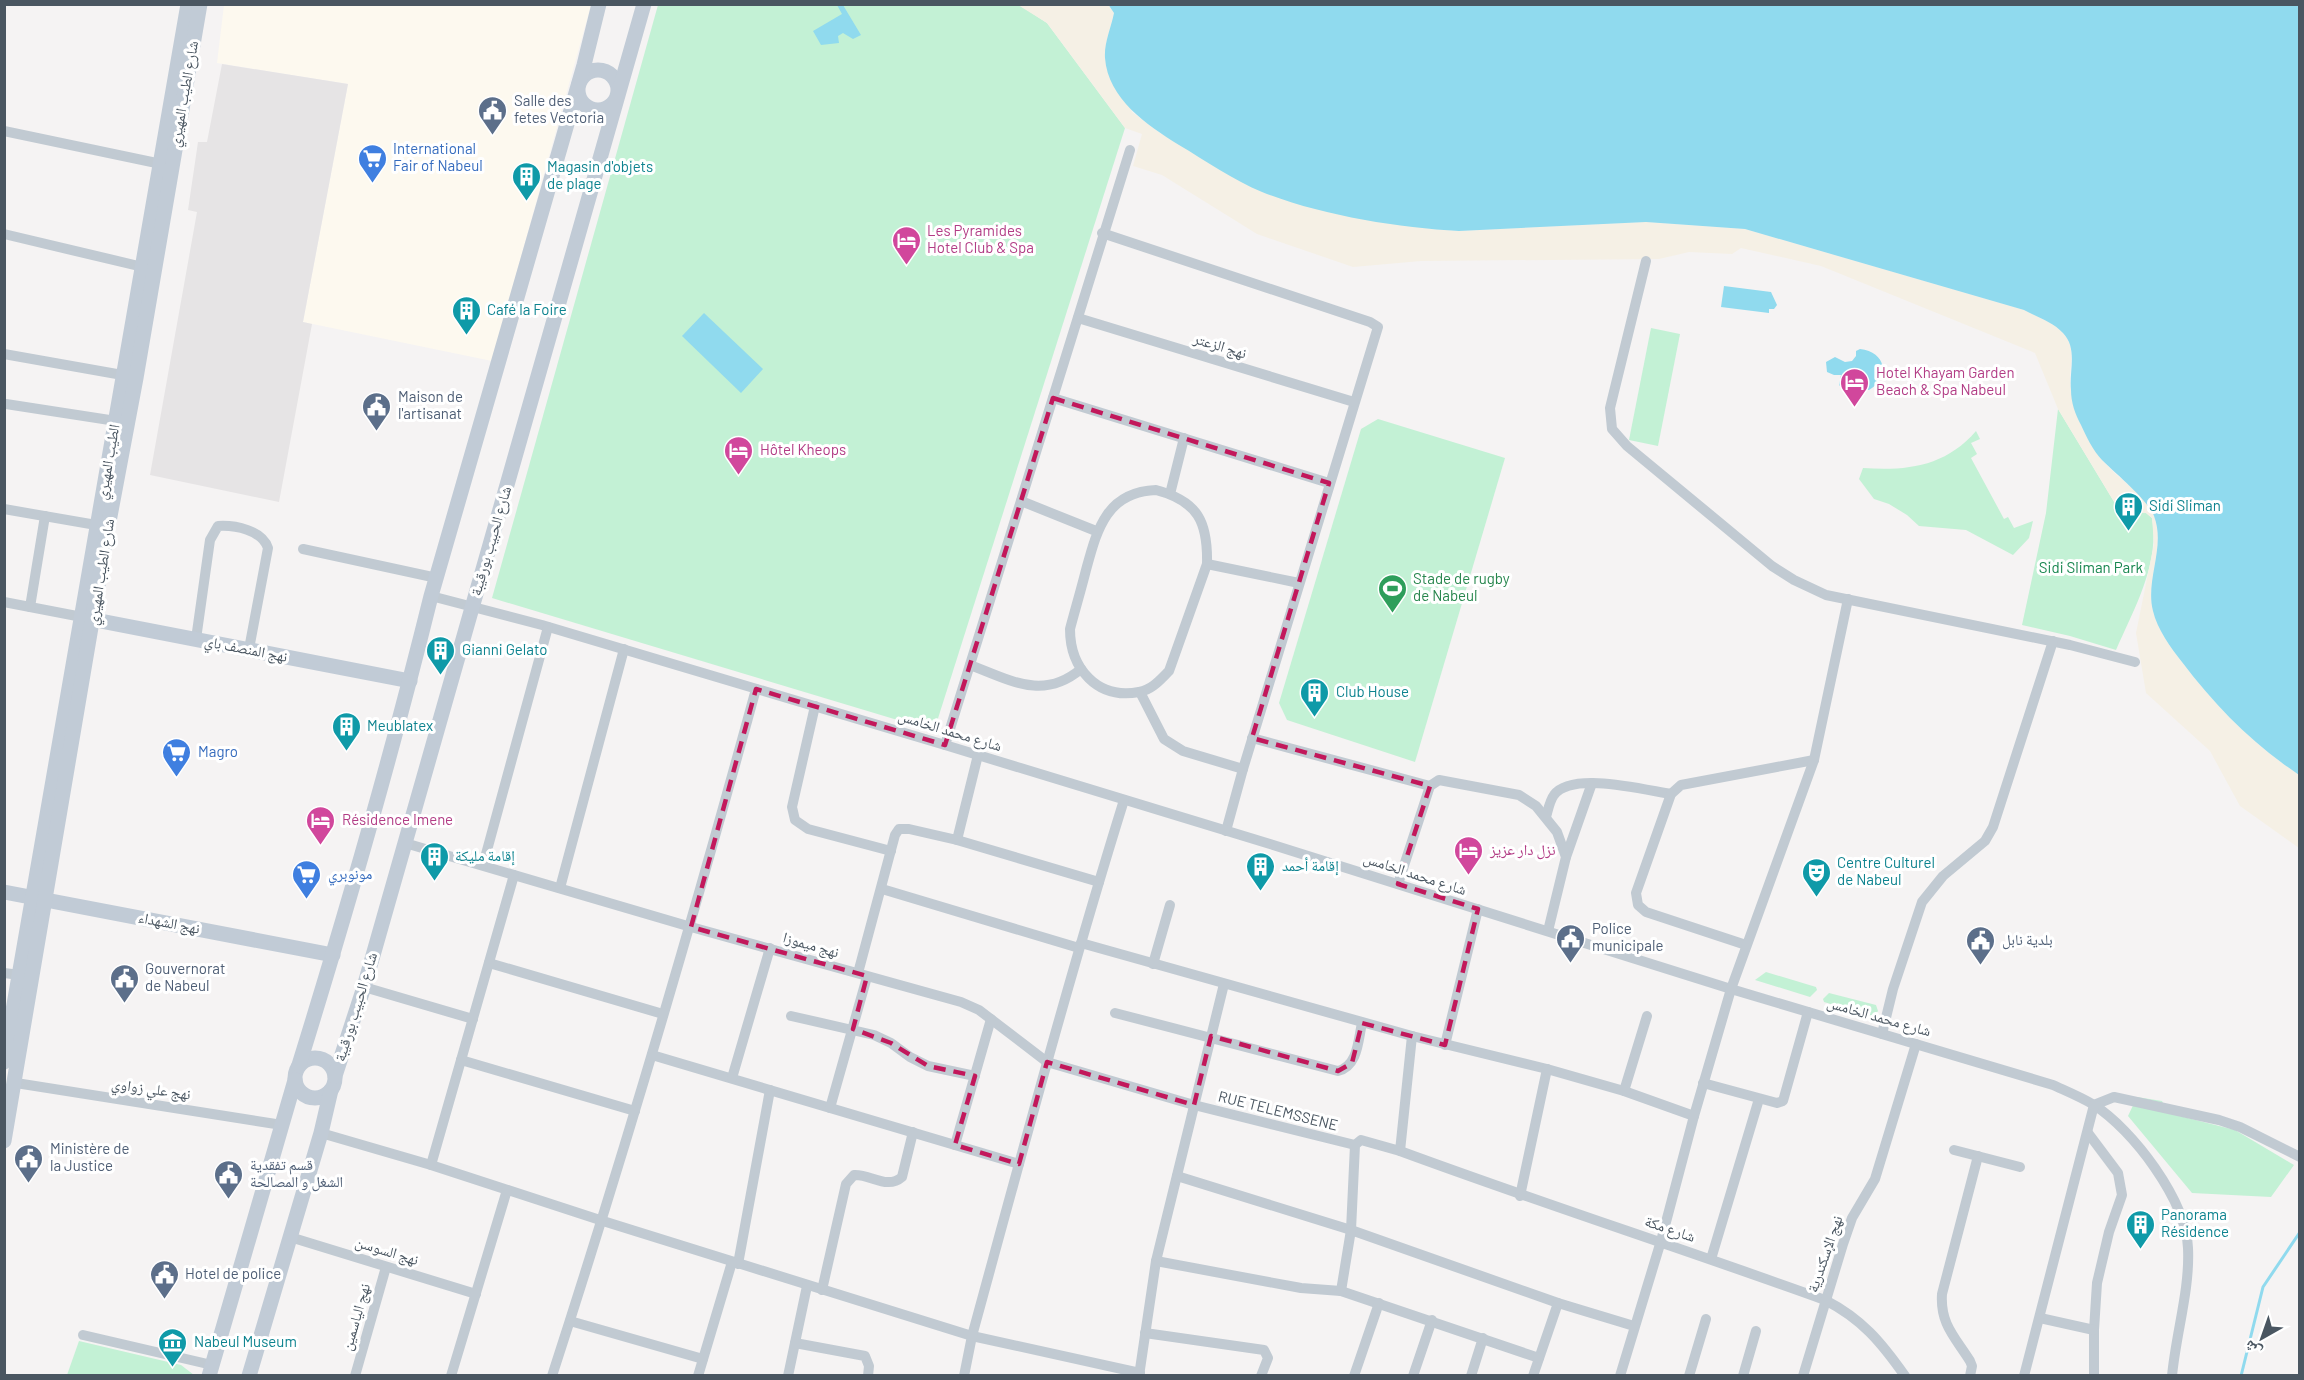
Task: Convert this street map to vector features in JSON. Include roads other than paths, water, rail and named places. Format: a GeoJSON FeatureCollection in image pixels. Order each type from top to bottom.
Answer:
{"type":"FeatureCollection","features":[{"type":"Feature","properties":{"kind":"street"},"geometry":{"type":"LineString","coordinates":[[183,67],[188,4]]}},
{"type":"Feature","properties":{"kind":"street","name":"شارع الطيب المهيري"},"geometry":{"type":"LineString","coordinates":[[4,1141],[16,1083],[40,898],[102,526],[183,67],[200,4]]}},
{"type":"Feature","properties":{"kind":"street"},"geometry":{"type":"LineString","coordinates":[[83,1335],[210,1370],[333,955],[410,681],[431,596],[579,85],[599,4]]}},
{"type":"Feature","properties":{"kind":"street","name":"شارع الحبيب بورقيبة"},"geometry":{"type":"LineString","coordinates":[[249,1376],[321,1133],[333,1083],[364,987],[644,4]]}},
{"type":"Feature","properties":{"kind":"street"},"geometry":{"type":"LineString","coordinates":[[603,71],[615,80],[617,96],[608,108],[593,110],[581,100],[579,85],[588,73],[603,71]]}},
{"type":"Feature","properties":{"kind":"street"},"geometry":{"type":"LineString","coordinates":[[4,131],[166,165]]}},
{"type":"Feature","properties":{"kind":"street"},"geometry":{"type":"LineString","coordinates":[[945,745],[1078,318],[1102,233],[1130,150]]}},
{"type":"Feature","properties":{"kind":"street"},"geometry":{"type":"LineString","coordinates":[[1102,233],[1370,322],[1376,325],[1378,331],[1329,483],[1226,831]]}},
{"type":"Feature","properties":{"kind":"street"},"geometry":{"type":"LineString","coordinates":[[4,234],[149,268]]}},
{"type":"Feature","properties":{"kind":"street"},"geometry":{"type":"LineString","coordinates":[[1646,261],[1610,408],[1612,429],[1628,446],[1772,566],[1810,589],[1826,595],[2053,641],[2135,662]]}},
{"type":"Feature","properties":{"kind":"street","name":"نهج الزعتر"},"geometry":{"type":"LineString","coordinates":[[1078,318],[1354,402]]}},
{"type":"Feature","properties":{"kind":"street"},"geometry":{"type":"LineString","coordinates":[[4,354],[130,377]]}},
{"type":"Feature","properties":{"kind":"street","name":"الطيب المهيري"},"geometry":{"type":"LineString","coordinates":[[102,526],[116,422],[130,377]]}},
{"type":"Feature","properties":{"kind":"street"},"geometry":{"type":"LineString","coordinates":[[1053,398],[1329,483]]}},
{"type":"Feature","properties":{"kind":"street"},"geometry":{"type":"LineString","coordinates":[[6,404],[116,422]]}},
{"type":"Feature","properties":{"kind":"street"},"geometry":{"type":"LineString","coordinates":[[1170,494],[1184,438]]}},
{"type":"Feature","properties":{"kind":"street"},"geometry":{"type":"LineString","coordinates":[[1156,490],[1170,494],[1190,505],[1197,516],[1208,546],[1207,564],[1169,670],[1157,683],[1140,692],[1110,691],[1096,684],[1081,669],[1070,645],[1070,629],[1096,531],[1115,505],[1127,496],[1142,491],[1156,490]]}},
{"type":"Feature","properties":{"kind":"street"},"geometry":{"type":"LineString","coordinates":[[1021,501],[1096,531]]}},
{"type":"Feature","properties":{"kind":"street"},"geometry":{"type":"LineString","coordinates":[[4,509],[102,526]]}},
{"type":"Feature","properties":{"kind":"street"},"geometry":{"type":"LineString","coordinates":[[30,607],[45,516]]}},
{"type":"Feature","properties":{"kind":"street"},"geometry":{"type":"LineString","coordinates":[[196,639],[210,540],[218,526],[238,528],[262,537],[268,548],[249,649]]}},
{"type":"Feature","properties":{"kind":"street"},"geometry":{"type":"LineString","coordinates":[[303,549],[437,578]]}},
{"type":"Feature","properties":{"kind":"street"},"geometry":{"type":"LineString","coordinates":[[1207,564],[1299,583]]}},
{"type":"Feature","properties":{"kind":"street","name":"شارع محمد الخامس"},"geometry":{"type":"LineString","coordinates":[[431,596],[624,649],[945,745],[1731,989],[2037,1079],[2094,1105],[2118,1124],[2137,1143],[2159,1174],[2177,1206],[2186,1232],[2188,1248],[2185,1290],[2172,1376]]}},
{"type":"Feature","properties":{"kind":"street"},"geometry":{"type":"LineString","coordinates":[[1620,1376],[1661,1241],[1703,1083],[1731,989],[1814,760],[1848,599]]}},
{"type":"Feature","properties":{"kind":"street"},"geometry":{"type":"LineString","coordinates":[[4,602],[88,618]]}},
{"type":"Feature","properties":{"kind":"street","name":"نهج المنصف باي"},"geometry":{"type":"LineString","coordinates":[[88,618],[410,681]]}},
{"type":"Feature","properties":{"kind":"street"},"geometry":{"type":"LineString","coordinates":[[483,865],[548,627]]}},
{"type":"Feature","properties":{"kind":"street"},"geometry":{"type":"LineString","coordinates":[[1882,1034],[1893,989],[1922,902],[1943,876],[1985,841],[1993,826],[2053,641]]}},
{"type":"Feature","properties":{"kind":"street"},"geometry":{"type":"LineString","coordinates":[[560,888],[624,649]]}},
{"type":"Feature","properties":{"kind":"street"},"geometry":{"type":"LineString","coordinates":[[970,665],[1029,687],[1049,686],[1081,669]]}},
{"type":"Feature","properties":{"kind":"street"},"geometry":{"type":"LineString","coordinates":[[552,1376],[603,1221],[663,1014],[691,927],[756,689]]}},
{"type":"Feature","properties":{"kind":"street"},"geometry":{"type":"LineString","coordinates":[[1140,692],[1164,739],[1183,751],[1243,769]]}},
{"type":"Feature","properties":{"kind":"street"},"geometry":{"type":"LineString","coordinates":[[815,706],[792,807],[795,820],[808,829],[891,851]]}},
{"type":"Feature","properties":{"kind":"street"},"geometry":{"type":"LineString","coordinates":[[1252,738],[1430,786]]}},
{"type":"Feature","properties":{"kind":"street"},"geometry":{"type":"LineString","coordinates":[[957,840],[978,755]]}},
{"type":"Feature","properties":{"kind":"street"},"geometry":{"type":"LineString","coordinates":[[1746,945],[1646,912],[1638,905],[1636,893],[1671,794],[1681,785],[1814,760]]}},
{"type":"Feature","properties":{"kind":"street"},"geometry":{"type":"LineString","coordinates":[[1398,884],[1430,786],[1439,780],[1520,795],[1546,816],[1557,832],[1566,857]]}},
{"type":"Feature","properties":{"kind":"street"},"geometry":{"type":"LineString","coordinates":[[1546,816],[1554,795],[1566,785],[1592,783],[1671,794]]}},
{"type":"Feature","properties":{"kind":"street"},"geometry":{"type":"LineString","coordinates":[[1548,931],[1566,857],[1592,783]]}},
{"type":"Feature","properties":{"kind":"street"},"geometry":{"type":"LineString","coordinates":[[964,1376],[972,1336],[1047,1062],[1125,800]]}},
{"type":"Feature","properties":{"kind":"street"},"geometry":{"type":"LineString","coordinates":[[830,1108],[853,1029],[862,975],[895,835],[902,828],[957,840],[1099,882]]}},
{"type":"Feature","properties":{"kind":"street","name":"نهج ميموزا"},"geometry":{"type":"LineString","coordinates":[[405,843],[691,927],[961,1002],[992,1019],[1047,1062],[1194,1105]]}},
{"type":"Feature","properties":{"kind":"street"},"geometry":{"type":"LineString","coordinates":[[431,1165],[514,875]]}},
{"type":"Feature","properties":{"kind":"street"},"geometry":{"type":"LineString","coordinates":[[882,889],[1362,1023],[1547,1069],[1624,1091],[1694,1116]]}},
{"type":"Feature","properties":{"kind":"street","name":"نهج الشهداء"},"geometry":{"type":"LineString","coordinates":[[4,892],[333,955]]}},
{"type":"Feature","properties":{"kind":"street"},"geometry":{"type":"LineString","coordinates":[[4,1062],[12,974],[40,898]]}},
{"type":"Feature","properties":{"kind":"street"},"geometry":{"type":"LineString","coordinates":[[1153,964],[1170,905]]}},
{"type":"Feature","properties":{"kind":"street"},"geometry":{"type":"LineString","coordinates":[[1444,1045],[1478,909]]}},
{"type":"Feature","properties":{"kind":"street"},"geometry":{"type":"LineString","coordinates":[[732,1078],[770,948]]}},
{"type":"Feature","properties":{"kind":"street"},"geometry":{"type":"LineString","coordinates":[[489,963],[663,1014]]}},
{"type":"Feature","properties":{"kind":"street"},"geometry":{"type":"LineString","coordinates":[[321,1133],[431,1165],[807,1286],[972,1336],[1140,1374],[1156,1261],[1224,984]]}},
{"type":"Feature","properties":{"kind":"street"},"geometry":{"type":"LineString","coordinates":[[364,987],[473,1019]]}},
{"type":"Feature","properties":{"kind":"street"},"geometry":{"type":"LineString","coordinates":[[1115,1012],[1338,1071],[1352,1063],[1362,1023]]}},
{"type":"Feature","properties":{"kind":"street"},"geometry":{"type":"LineString","coordinates":[[1703,1083],[1759,1099],[1777,1103],[1783,1101],[1808,1012]]}},
{"type":"Feature","properties":{"kind":"street"},"geometry":{"type":"LineString","coordinates":[[791,1016],[853,1029],[891,1043],[909,1057],[928,1066],[975,1076]]}},
{"type":"Feature","properties":{"kind":"street"},"geometry":{"type":"LineString","coordinates":[[1624,1091],[1647,1016]]}},
{"type":"Feature","properties":{"kind":"street"},"geometry":{"type":"LineString","coordinates":[[955,1145],[992,1019]]}},
{"type":"Feature","properties":{"kind":"street"},"geometry":{"type":"LineString","coordinates":[[1400,1151],[1412,1036]]}},
{"type":"Feature","properties":{"kind":"street","name":"نهج الإسكندرية"},"geometry":{"type":"LineString","coordinates":[[1803,1376],[1852,1218],[1875,1179],[1916,1044]]}},
{"type":"Feature","properties":{"kind":"street"},"geometry":{"type":"LineString","coordinates":[[652,1055],[1019,1164]]}},
{"type":"Feature","properties":{"kind":"street"},"geometry":{"type":"LineString","coordinates":[[312,1058],[320,1059],[332,1068],[333,1083],[317,1098],[309,1097],[297,1088],[297,1073],[312,1058]]}},
{"type":"Feature","properties":{"kind":"street"},"geometry":{"type":"LineString","coordinates":[[461,1060],[634,1111]]}},
{"type":"Feature","properties":{"kind":"street"},"geometry":{"type":"LineString","coordinates":[[1520,1196],[1547,1069]]}},
{"type":"Feature","properties":{"kind":"street","name":"نهج علي زواوي"},"geometry":{"type":"LineString","coordinates":[[16,1083],[282,1125]]}},
{"type":"Feature","properties":{"kind":"street"},"geometry":{"type":"LineString","coordinates":[[698,1376],[735,1263],[770,1090]]}},
{"type":"Feature","properties":{"kind":"street"},"geometry":{"type":"LineString","coordinates":[[2024,1376],[2094,1105],[2114,1097],[2219,1120],[2240,1127],[2300,1157]]}},
{"type":"Feature","properties":{"kind":"street"},"geometry":{"type":"LineString","coordinates":[[1711,1259],[1759,1099]]}},
{"type":"Feature","properties":{"kind":"street","name":"RUE TELEMSSENE"},"geometry":{"type":"LineString","coordinates":[[1194,1105],[1355,1145],[1359,1140],[1364,1140],[1400,1151]]}},
{"type":"Feature","properties":{"kind":"street"},"geometry":{"type":"LineString","coordinates":[[822,1290],[846,1184],[854,1175],[888,1183],[902,1177],[913,1132]]}},
{"type":"Feature","properties":{"kind":"street"},"geometry":{"type":"LineString","coordinates":[[2088,1133],[2118,1173],[2122,1195],[2109,1232],[2099,1273],[2094,1330],[2094,1376]]}},
{"type":"Feature","properties":{"kind":"street"},"geometry":{"type":"LineString","coordinates":[[1341,1291],[1351,1230],[1355,1145]]}},
{"type":"Feature","properties":{"kind":"street"},"geometry":{"type":"LineString","coordinates":[[1954,1150],[2020,1167]]}},
{"type":"Feature","properties":{"kind":"street","name":"شارع مكة"},"geometry":{"type":"LineString","coordinates":[[1400,1151],[1520,1196],[1661,1241],[1825,1300],[1849,1312],[1869,1330],[1905,1376]]}},
{"type":"Feature","properties":{"kind":"street"},"geometry":{"type":"LineString","coordinates":[[1970,1376],[1972,1366],[1970,1361],[1944,1320],[1941,1310],[1942,1294],[1978,1156]]}},
{"type":"Feature","properties":{"kind":"street"},"geometry":{"type":"LineString","coordinates":[[1177,1176],[1351,1230],[1558,1303],[1634,1326]]}},
{"type":"Feature","properties":{"kind":"street"},"geometry":{"type":"LineString","coordinates":[[451,1376],[507,1190]]}},
{"type":"Feature","properties":{"kind":"street","name":"نهج السوسن"},"geometry":{"type":"LineString","coordinates":[[290,1237],[476,1294]]}},
{"type":"Feature","properties":{"kind":"street"},"geometry":{"type":"LineString","coordinates":[[1156,1261],[1301,1288],[1341,1291],[1539,1358]]}},
{"type":"Feature","properties":{"kind":"street","name":"نهج الياسمين"},"geometry":{"type":"LineString","coordinates":[[355,1376],[386,1267]]}},
{"type":"Feature","properties":{"kind":"street"},"geometry":{"type":"LineString","coordinates":[[788,1376],[807,1286]]}},
{"type":"Feature","properties":{"kind":"street"},"geometry":{"type":"LineString","coordinates":[[1354,1376],[1379,1303]]}},
{"type":"Feature","properties":{"kind":"street"},"geometry":{"type":"LineString","coordinates":[[1533,1376],[1558,1303]]}},
{"type":"Feature","properties":{"kind":"street"},"geometry":{"type":"LineString","coordinates":[[2040,1318],[2094,1330]]}},
{"type":"Feature","properties":{"kind":"street"},"geometry":{"type":"LineString","coordinates":[[1689,1376],[1706,1319]]}},
{"type":"Feature","properties":{"kind":"street"},"geometry":{"type":"LineString","coordinates":[[1413,1376],[1432,1320]]}},
{"type":"Feature","properties":{"kind":"street"},"geometry":{"type":"LineString","coordinates":[[570,1321],[703,1359]]}},
{"type":"Feature","properties":{"kind":"street"},"geometry":{"type":"LineString","coordinates":[[1743,1376],[1756,1331]]}},
{"type":"Feature","properties":{"kind":"street"},"geometry":{"type":"LineString","coordinates":[[1145,1333],[1264,1350],[1268,1358],[1261,1376]]}},
{"type":"Feature","properties":{"kind":"street"},"geometry":{"type":"LineString","coordinates":[[1471,1376],[1483,1338]]}},
{"type":"Feature","properties":{"kind":"street"},"geometry":{"type":"LineString","coordinates":[[795,1343],[865,1356],[869,1366],[867,1376]]}},
{"type":"Feature","properties":{"kind":"water"},"geometry":{"type":"Polygon","coordinates":[[[1108,4],[2299,5],[2299,775],[2266,750],[2222,710],[2182,662],[2161,631],[2155,618],[2151,599],[2158,540],[2154,516],[2138,495],[2099,456],[2087,439],[2072,399],[2072,353],[2068,339],[2055,326],[2024,310],[1745,229],[1646,222],[1459,231],[1410,227],[1359,219],[1284,200],[1251,187],[1179,145],[1154,129],[1121,98],[1113,86],[1105,58],[1114,13],[1108,4]]]}},
{"type":"Feature","properties":{"kind":"water"},"geometry":{"type":"Polygon","coordinates":[[[837,5],[843,5],[861,35],[853,39],[843,33],[838,36],[839,43],[821,45],[813,31],[842,14],[837,5]]]}},
{"type":"Feature","properties":{"kind":"water"},"geometry":{"type":"Polygon","coordinates":[[[1724,286],[1771,292],[1777,305],[1774,309],[1769,309],[1769,313],[1721,307],[1724,286]]]}},
{"type":"Feature","properties":{"kind":"water"},"geometry":{"type":"Polygon","coordinates":[[[704,313],[763,369],[741,393],[682,336],[704,313]]]}},
{"type":"Feature","properties":{"kind":"water"},"geometry":{"type":"Polygon","coordinates":[[[1860,349],[1869,351],[1880,360],[1883,372],[1881,379],[1869,390],[1853,388],[1844,390],[1839,385],[1841,375],[1827,372],[1826,362],[1835,357],[1845,362],[1852,361],[1856,356],[1856,351],[1860,349]]]}},
{"type":"Feature","properties":{"kind":"waterway"},"geometry":{"type":"LineString","coordinates":[[2241,1376],[2263,1287],[2300,1232]]}},
{"type":"Feature","properties":{"kind":"place","name":"Salle des fetes Vectoria"},"geometry":{"type":"Point","coordinates":[493,136]}},
{"type":"Feature","properties":{"kind":"place","name":"International Fair of Nabeul"},"geometry":{"type":"Point","coordinates":[372,184]}},
{"type":"Feature","properties":{"kind":"place","name":"Magasin d'objets de plage"},"geometry":{"type":"Point","coordinates":[526,202]}},
{"type":"Feature","properties":{"kind":"place","name":"Les Pyramides Hotel Club & Spa"},"geometry":{"type":"Point","coordinates":[906,266]}},
{"type":"Feature","properties":{"kind":"place","name":"Café la Foire"},"geometry":{"type":"Point","coordinates":[466,336]}},
{"type":"Feature","properties":{"kind":"place","name":"Hotel Khayam Garden Beach & Spa Nabeul"},"geometry":{"type":"Point","coordinates":[1855,408]}},
{"type":"Feature","properties":{"kind":"place","name":"Maison de l'artisanat"},"geometry":{"type":"Point","coordinates":[377,432]}},
{"type":"Feature","properties":{"kind":"place","name":"Hôtel Kheops"},"geometry":{"type":"Point","coordinates":[739,476]}},
{"type":"Feature","properties":{"kind":"place","name":"Sidi Sliman"},"geometry":{"type":"Point","coordinates":[2128,532]}},
{"type":"Feature","properties":{"kind":"place","name":"Stade de rugby de Nabeul"},"geometry":{"type":"Point","coordinates":[1392,614]}},
{"type":"Feature","properties":{"kind":"place","name":"Gianni Gelato"},"geometry":{"type":"Point","coordinates":[441,676]}},
{"type":"Feature","properties":{"kind":"place","name":"Club House"},"geometry":{"type":"Point","coordinates":[1315,718]}},
{"type":"Feature","properties":{"kind":"place","name":"Meublatex"},"geometry":{"type":"Point","coordinates":[346,752]}},
{"type":"Feature","properties":{"kind":"place","name":"Magro"},"geometry":{"type":"Point","coordinates":[177,778]}},
{"type":"Feature","properties":{"kind":"place","name":"Résidence Imene"},"geometry":{"type":"Point","coordinates":[321,846]}},
{"type":"Feature","properties":{"kind":"place","name":"نزل دار عزيز"},"geometry":{"type":"Point","coordinates":[1469,876]}},
{"type":"Feature","properties":{"kind":"place","name":"إقامة مليكة"},"geometry":{"type":"Point","coordinates":[434,882]}},
{"type":"Feature","properties":{"kind":"place","name":"إقامة أحمد"},"geometry":{"type":"Point","coordinates":[1261,892]}},
{"type":"Feature","properties":{"kind":"place","name":"Centre Culturel de Nabeul"},"geometry":{"type":"Point","coordinates":[1816,898]}},
{"type":"Feature","properties":{"kind":"place","name":"مونوبري"},"geometry":{"type":"Point","coordinates":[307,900]}},
{"type":"Feature","properties":{"kind":"place","name":"Police municipale"},"geometry":{"type":"Point","coordinates":[1571,964]}},
{"type":"Feature","properties":{"kind":"place","name":"بلدية نابل"},"geometry":{"type":"Point","coordinates":[1981,966]}},
{"type":"Feature","properties":{"kind":"place","name":"Gouvernorat de Nabeul"},"geometry":{"type":"Point","coordinates":[124,1004]}},
{"type":"Feature","properties":{"kind":"place","name":"Ministère de la Justice"},"geometry":{"type":"Point","coordinates":[29,1184]}},
{"type":"Feature","properties":{"kind":"place","name":"قسم تفقدية الشغل و المصالحة"},"geometry":{"type":"Point","coordinates":[229,1200]}},
{"type":"Feature","properties":{"kind":"place","name":"Panorama Résidence"},"geometry":{"type":"Point","coordinates":[2140,1250]}},
{"type":"Feature","properties":{"kind":"place","name":"Hotel de police"},"geometry":{"type":"Point","coordinates":[164,1300]}},
{"type":"Feature","properties":{"kind":"place","name":"Nabeul Museum"},"geometry":{"type":"Point","coordinates":[173,1368]}},
{"type":"Feature","properties":{"kind":"park label","name":"Sidi Sliman Park"},"geometry":{"type":"Point","coordinates":[2091,568]}}]}
